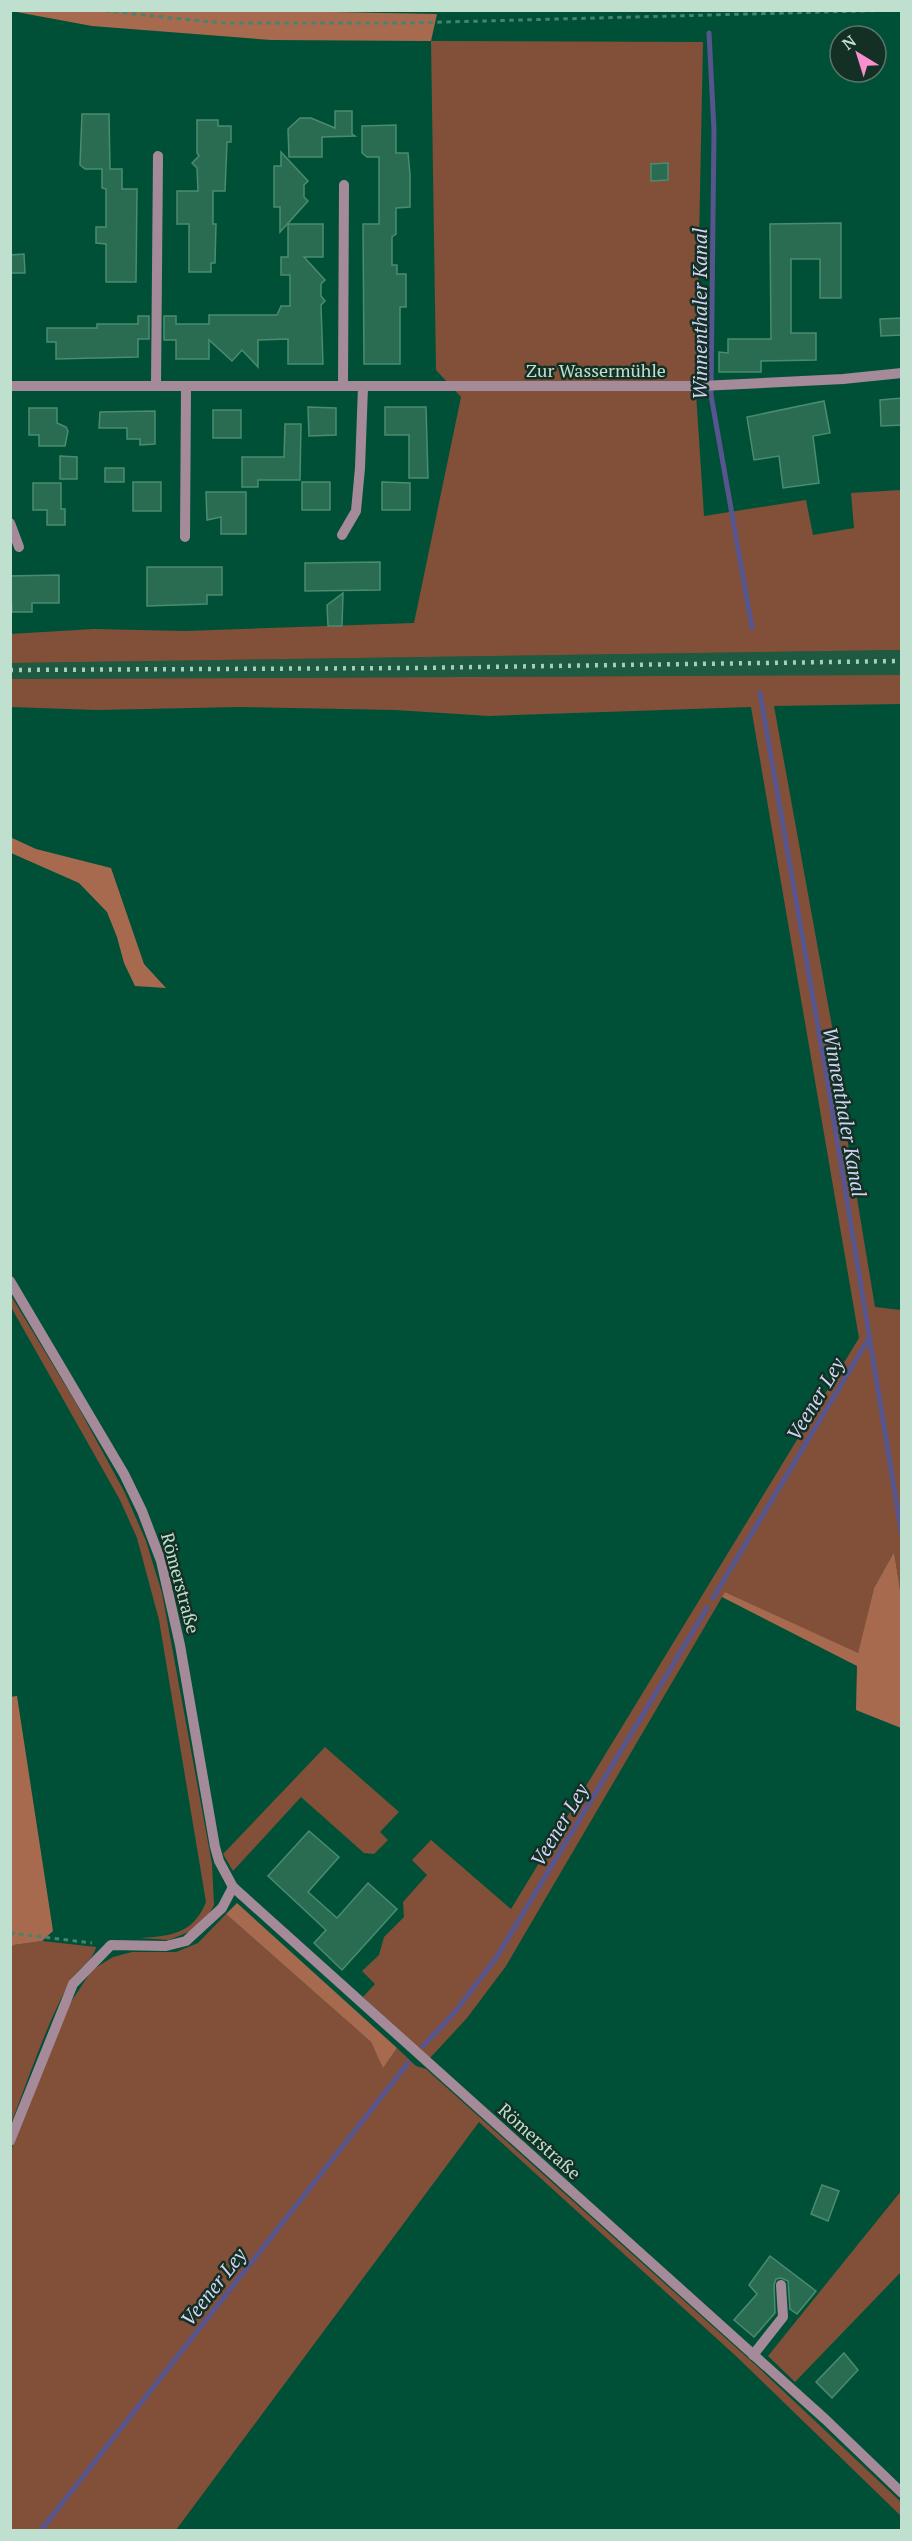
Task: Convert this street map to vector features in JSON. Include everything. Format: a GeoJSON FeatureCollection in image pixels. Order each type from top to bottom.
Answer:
{"type":"FeatureCollection","features":[{"type":"Feature","properties":{"kind":"street"},"geometry":{"type":"LineString","coordinates":[[156,386],[158,156]]}},
{"type":"Feature","properties":{"kind":"street"},"geometry":{"type":"LineString","coordinates":[[343,386],[344,185]]}},
{"type":"Feature","properties":{"kind":"street","name":"Zur Wassermühle"},"geometry":{"type":"LineString","coordinates":[[10,386],[734,386],[902,373]]}},
{"type":"Feature","properties":{"kind":"street"},"geometry":{"type":"LineString","coordinates":[[185,537],[186,387]]}},
{"type":"Feature","properties":{"kind":"street"},"geometry":{"type":"LineString","coordinates":[[342,535],[356,511],[363,387]]}},
{"type":"Feature","properties":{"kind":"street"},"geometry":{"type":"LineString","coordinates":[[10,523],[19,547]]}},
{"type":"Feature","properties":{"kind":"street","name":"Römerstraße"},"geometry":{"type":"LineString","coordinates":[[10,1281],[124,1474],[142,1511],[161,1561],[180,1645],[211,1827],[219,1861],[233,1887],[825,2419],[902,2493]]}},
{"type":"Feature","properties":{"kind":"street"},"geometry":{"type":"LineString","coordinates":[[10,2141],[73,1984],[111,1945],[166,1946],[186,1941],[222,1908],[233,1887]]}},
{"type":"Feature","properties":{"kind":"street"},"geometry":{"type":"LineString","coordinates":[[753,2355],[783,2317],[781,2285]]}},
{"type":"Feature","properties":{"kind":"path"},"geometry":{"type":"LineString","coordinates":[[96,10],[221,23],[407,23],[899,10]]}},
{"type":"Feature","properties":{"kind":"path"},"geometry":{"type":"LineString","coordinates":[[10,1933],[111,1945]]}},
{"type":"Feature","properties":{"kind":"shaded area"},"geometry":{"type":"Polygon","coordinates":[[[229,10],[437,14],[431,41],[271,40],[92,26],[11,11],[229,10]]]}},
{"type":"Feature","properties":{"kind":"shaded area"},"geometry":{"type":"Polygon","coordinates":[[[431,41],[703,42],[696,393],[704,516],[806,500],[813,535],[854,528],[851,493],[901,490],[901,650],[11,663],[10,634],[94,629],[185,631],[414,623],[461,397],[436,370],[431,41]]]}},
{"type":"Feature","properties":{"kind":"shaded area"},"geometry":{"type":"Polygon","coordinates":[[[902,650],[901,675],[11,679],[10,663],[902,650]]]}},
{"type":"Feature","properties":{"kind":"shaded area"},"geometry":{"type":"Polygon","coordinates":[[[901,675],[901,704],[774,706],[841,1076],[848,1144],[875,1307],[901,1310],[901,1596],[894,1552],[874,1588],[858,1654],[725,1592],[506,1966],[467,2018],[430,2058],[363,1997],[375,1984],[362,1971],[379,1955],[384,1937],[404,1917],[403,1902],[427,1875],[412,1860],[431,1840],[511,1909],[859,1338],[751,707],[489,716],[395,710],[238,707],[97,710],[11,707],[10,679],[901,675]]]}},
{"type":"Feature","properties":{"kind":"shaded area"},"geometry":{"type":"Polygon","coordinates":[[[10,837],[36,849],[111,868],[144,964],[166,988],[135,986],[124,963],[107,912],[79,883],[11,853],[10,837]]]}},
{"type":"Feature","properties":{"kind":"shaded area"},"geometry":{"type":"Polygon","coordinates":[[[10,1294],[76,1403],[125,1493],[146,1541],[162,1593],[212,1864],[214,1905],[207,1918],[191,1931],[169,1940],[140,1938],[171,1934],[188,1927],[201,1913],[206,1902],[159,1620],[137,1538],[120,1500],[11,1307],[10,1294]]]}},
{"type":"Feature","properties":{"kind":"shaded area"},"geometry":{"type":"Polygon","coordinates":[[[894,1552],[901,1596],[901,1728],[856,1710],[857,1666],[722,1597],[725,1592],[858,1653],[874,1588],[894,1552]]]}},
{"type":"Feature","properties":{"kind":"shaded area"},"geometry":{"type":"Polygon","coordinates":[[[17,1696],[53,1931],[42,1941],[11,1947],[10,1697],[17,1696]]]}},
{"type":"Feature","properties":{"kind":"shaded area"},"geometry":{"type":"Polygon","coordinates":[[[325,1747],[399,1812],[380,1832],[388,1840],[374,1854],[364,1853],[301,1797],[233,1871],[223,1854],[325,1747]]]}},
{"type":"Feature","properties":{"kind":"shaded area"},"geometry":{"type":"Polygon","coordinates":[[[237,1903],[397,2048],[383,2068],[371,2042],[226,1914],[237,1903]]]}},
{"type":"Feature","properties":{"kind":"shaded area"},"geometry":{"type":"Polygon","coordinates":[[[226,1914],[371,2042],[383,2067],[397,2048],[416,2066],[426,2069],[760,2369],[901,2502],[901,2516],[737,2357],[479,2122],[176,2530],[11,2530],[10,2153],[69,2005],[92,1970],[113,1957],[132,1952],[176,1952],[198,1943],[226,1914]]]}},
{"type":"Feature","properties":{"kind":"shaded area"},"geometry":{"type":"Polygon","coordinates":[[[42,1941],[96,1947],[91,1957],[72,1978],[60,2000],[11,2124],[11,1947],[42,1941]]]}},
{"type":"Feature","properties":{"kind":"shaded area"},"geometry":{"type":"Polygon","coordinates":[[[901,2191],[901,2272],[795,2382],[768,2356],[901,2191]]]}},
{"type":"Feature","properties":{"kind":"building"},"geometry":{"type":"Polygon","coordinates":[[[335,111],[352,111],[352,134],[355,136],[322,137],[322,157],[289,157],[288,129],[300,118],[311,118],[335,128],[335,111]]]}},
{"type":"Feature","properties":{"kind":"building"},"geometry":{"type":"Polygon","coordinates":[[[82,114],[109,114],[110,169],[122,169],[122,189],[137,189],[136,282],[106,282],[106,244],[96,243],[96,227],[106,227],[106,189],[102,188],[102,169],[85,169],[80,165],[82,114]]]}},
{"type":"Feature","properties":{"kind":"building"},"geometry":{"type":"Polygon","coordinates":[[[197,120],[218,120],[218,126],[231,126],[231,142],[227,142],[225,191],[213,191],[213,224],[216,224],[215,263],[211,263],[211,272],[189,272],[189,224],[177,224],[177,191],[198,191],[197,168],[192,163],[199,156],[197,153],[197,120]]]}},
{"type":"Feature","properties":{"kind":"building"},"geometry":{"type":"Polygon","coordinates":[[[396,125],[396,153],[408,153],[410,174],[410,207],[396,208],[396,234],[392,237],[392,265],[397,265],[397,274],[406,274],[406,307],[400,307],[400,364],[364,364],[363,224],[379,224],[379,157],[367,157],[362,153],[362,126],[396,125]]]}},
{"type":"Feature","properties":{"kind":"building"},"geometry":{"type":"Polygon","coordinates":[[[281,152],[308,181],[304,185],[304,197],[308,201],[280,232],[280,207],[274,207],[274,166],[281,166],[281,152]]]}},
{"type":"Feature","properties":{"kind":"building"},"geometry":{"type":"Polygon","coordinates":[[[668,163],[668,180],[651,181],[651,164],[668,163]]]}},
{"type":"Feature","properties":{"kind":"building"},"geometry":{"type":"Polygon","coordinates":[[[841,223],[841,298],[820,298],[820,259],[791,259],[791,333],[816,333],[816,360],[761,361],[761,372],[719,372],[719,352],[728,353],[728,339],[771,339],[770,224],[841,223]]]}},
{"type":"Feature","properties":{"kind":"building"},"geometry":{"type":"Polygon","coordinates":[[[288,224],[323,224],[323,257],[304,257],[325,280],[321,284],[321,296],[325,301],[321,305],[323,364],[288,364],[288,339],[258,340],[258,367],[242,350],[232,361],[209,340],[209,359],[176,359],[176,340],[164,340],[164,316],[176,316],[176,324],[209,324],[209,315],[277,315],[281,306],[290,306],[290,275],[281,275],[281,257],[288,257],[288,224]]]}},
{"type":"Feature","properties":{"kind":"building"},"geometry":{"type":"Polygon","coordinates":[[[24,254],[25,273],[10,273],[10,255],[24,254]]]}},
{"type":"Feature","properties":{"kind":"building"},"geometry":{"type":"Polygon","coordinates":[[[138,316],[149,316],[149,339],[138,339],[138,357],[56,359],[56,342],[47,342],[47,328],[97,328],[97,324],[138,324],[138,316]]]}},
{"type":"Feature","properties":{"kind":"building"},"geometry":{"type":"Polygon","coordinates":[[[902,318],[902,335],[881,336],[880,319],[902,318]]]}},
{"type":"Feature","properties":{"kind":"building"},"geometry":{"type":"Polygon","coordinates":[[[902,398],[902,425],[881,426],[880,400],[902,398]]]}},
{"type":"Feature","properties":{"kind":"building"},"geometry":{"type":"Polygon","coordinates":[[[824,401],[830,433],[813,436],[819,483],[783,488],[779,456],[754,460],[747,417],[824,401]]]}},
{"type":"Feature","properties":{"kind":"building"},"geometry":{"type":"Polygon","coordinates":[[[308,407],[336,408],[336,435],[309,436],[308,407]]]}},
{"type":"Feature","properties":{"kind":"building"},"geometry":{"type":"Polygon","coordinates":[[[385,407],[426,407],[428,478],[409,478],[409,435],[385,435],[385,407]]]}},
{"type":"Feature","properties":{"kind":"building"},"geometry":{"type":"Polygon","coordinates":[[[29,408],[57,408],[57,423],[66,427],[68,431],[65,446],[39,446],[39,435],[29,435],[29,408]]]}},
{"type":"Feature","properties":{"kind":"building"},"geometry":{"type":"Polygon","coordinates":[[[213,410],[241,410],[241,438],[213,438],[213,410]]]}},
{"type":"Feature","properties":{"kind":"building"},"geometry":{"type":"Polygon","coordinates":[[[155,411],[155,444],[140,445],[140,439],[127,439],[127,428],[99,428],[100,412],[155,411]]]}},
{"type":"Feature","properties":{"kind":"building"},"geometry":{"type":"Polygon","coordinates":[[[285,424],[301,424],[300,480],[258,480],[258,487],[242,487],[242,457],[284,457],[285,424]]]}},
{"type":"Feature","properties":{"kind":"building"},"geometry":{"type":"Polygon","coordinates":[[[60,456],[77,457],[77,479],[60,479],[60,456]]]}},
{"type":"Feature","properties":{"kind":"building"},"geometry":{"type":"Polygon","coordinates":[[[105,468],[124,468],[124,482],[105,482],[105,468]]]}},
{"type":"Feature","properties":{"kind":"building"},"geometry":{"type":"Polygon","coordinates":[[[133,482],[161,482],[161,511],[133,511],[133,482]]]}},
{"type":"Feature","properties":{"kind":"building"},"geometry":{"type":"Polygon","coordinates":[[[302,482],[330,482],[330,510],[302,510],[302,482]]]}},
{"type":"Feature","properties":{"kind":"building"},"geometry":{"type":"Polygon","coordinates":[[[382,482],[410,483],[410,510],[382,510],[382,482]]]}},
{"type":"Feature","properties":{"kind":"building"},"geometry":{"type":"Polygon","coordinates":[[[33,483],[61,483],[61,509],[65,509],[65,525],[47,525],[47,510],[33,510],[33,483]]]}},
{"type":"Feature","properties":{"kind":"building"},"geometry":{"type":"Polygon","coordinates":[[[206,492],[246,492],[246,534],[221,534],[221,517],[207,520],[206,492]]]}},
{"type":"Feature","properties":{"kind":"building"},"geometry":{"type":"Polygon","coordinates":[[[380,562],[380,590],[305,591],[305,563],[380,562]]]}},
{"type":"Feature","properties":{"kind":"building"},"geometry":{"type":"Polygon","coordinates":[[[147,567],[222,567],[222,595],[207,595],[207,604],[147,606],[147,567]]]}},
{"type":"Feature","properties":{"kind":"building"},"geometry":{"type":"Polygon","coordinates":[[[59,575],[59,603],[32,603],[32,612],[12,612],[10,576],[59,575]]]}},
{"type":"Feature","properties":{"kind":"building"},"geometry":{"type":"Polygon","coordinates":[[[343,593],[342,626],[328,626],[327,605],[343,593]]]}},
{"type":"Feature","properties":{"kind":"building"},"geometry":{"type":"Polygon","coordinates":[[[309,1831],[339,1857],[308,1892],[337,1918],[368,1883],[397,1909],[342,1970],[314,1943],[326,1930],[268,1876],[309,1831]]]}},
{"type":"Feature","properties":{"kind":"building"},"geometry":{"type":"Polygon","coordinates":[[[822,2185],[839,2191],[828,2221],[811,2214],[822,2185]]]}},
{"type":"Feature","properties":{"kind":"building"},"geometry":{"type":"Polygon","coordinates":[[[770,2256],[816,2291],[797,2314],[790,2309],[788,2281],[781,2278],[776,2279],[774,2285],[775,2313],[754,2337],[734,2320],[757,2294],[749,2285],[770,2256]]]}},
{"type":"Feature","properties":{"kind":"building"},"geometry":{"type":"Polygon","coordinates":[[[844,2353],[858,2370],[832,2398],[816,2382],[844,2353]]]}},
{"type":"Feature","properties":{"kind":"waterway","name":"Winnenthaler Kanal"},"geometry":{"type":"LineString","coordinates":[[709,33],[714,130],[711,395],[752,628]]}},
{"type":"Feature","properties":{"kind":"waterway","name":"Winnenthaler Kanal"},"geometry":{"type":"LineString","coordinates":[[760,693],[826,1073],[902,1536]]}},
{"type":"Feature","properties":{"kind":"waterway","name":"Veener Ley"},"geometry":{"type":"LineString","coordinates":[[713,1598],[869,1338]]}},
{"type":"Feature","properties":{"kind":"waterway","name":"Veener Ley"},"geometry":{"type":"LineString","coordinates":[[423,2046],[454,2013],[496,1958],[707,1608]]}},
{"type":"Feature","properties":{"kind":"waterway","name":"Veener Ley"},"geometry":{"type":"LineString","coordinates":[[41,2530],[408,2063]]}},
{"type":"Feature","properties":{"kind":"railway"},"geometry":{"type":"LineString","coordinates":[[10,670],[410,668],[902,661]]}}]}
